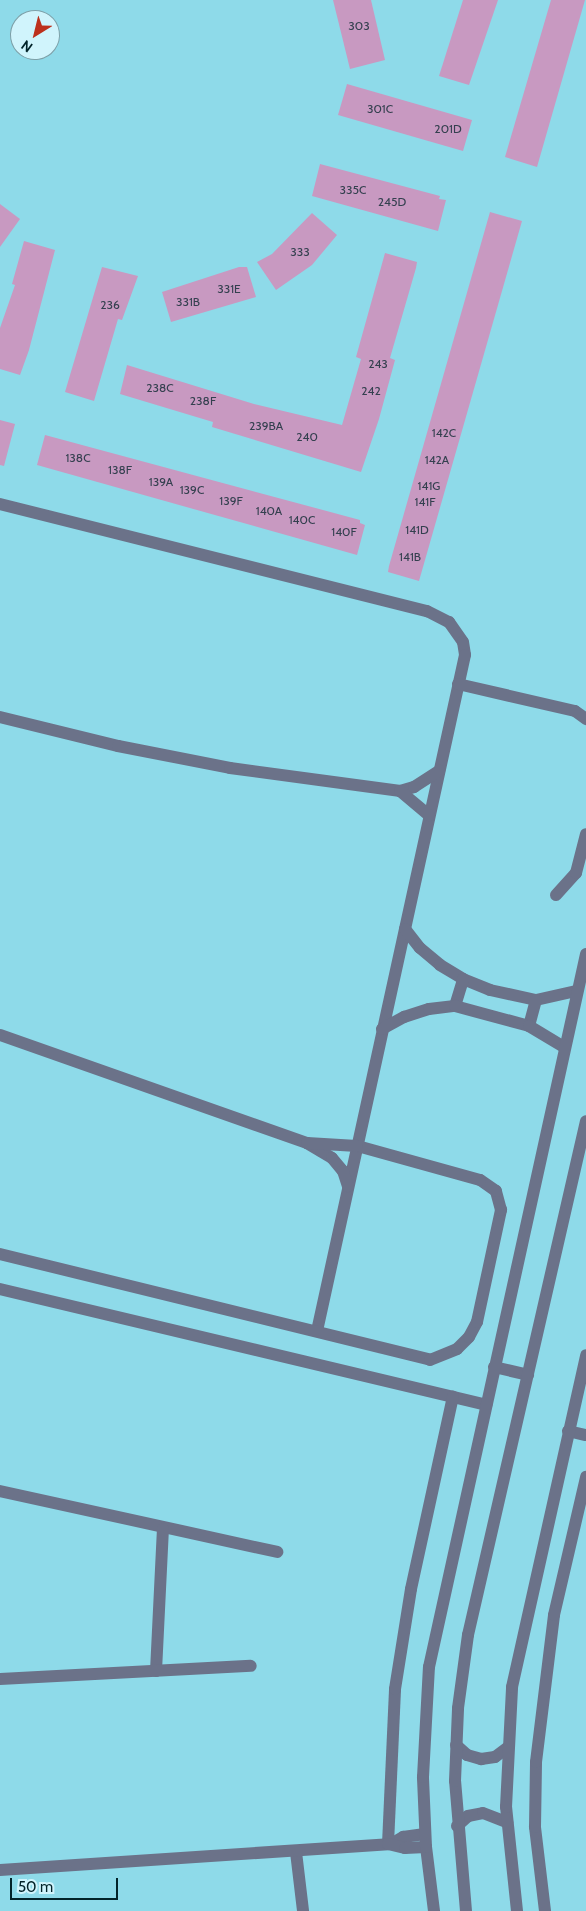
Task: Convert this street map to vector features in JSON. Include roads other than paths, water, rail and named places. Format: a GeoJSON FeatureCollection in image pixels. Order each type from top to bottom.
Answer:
{"type":"FeatureCollection","features":[{"type":"Feature","properties":{"kind":"street"},"geometry":{"type":"LineString","coordinates":[[0,504],[439,615],[449,622],[463,642],[465,655],[317,1330]]}},
{"type":"Feature","properties":{"kind":"street"},"geometry":{"type":"LineString","coordinates":[[458,684],[575,711],[586,719]]}},
{"type":"Feature","properties":{"kind":"street"},"geometry":{"type":"LineString","coordinates":[[0,718],[118,746],[230,768],[400,791],[414,787],[439,771]]}},
{"type":"Feature","properties":{"kind":"street"},"geometry":{"type":"LineString","coordinates":[[400,791],[430,815]]}},
{"type":"Feature","properties":{"kind":"street"},"geometry":{"type":"LineString","coordinates":[[556,895],[576,873],[586,834]]}},
{"type":"Feature","properties":{"kind":"street"},"geometry":{"type":"LineString","coordinates":[[405,929],[420,948],[462,979],[490,990],[536,1000],[576,991]]}},
{"type":"Feature","properties":{"kind":"street"},"geometry":{"type":"LineString","coordinates":[[434,1911],[425,1841],[423,1740],[430,1667],[576,991],[586,954]]}},
{"type":"Feature","properties":{"kind":"street"},"geometry":{"type":"LineString","coordinates":[[455,1006],[462,979]]}},
{"type":"Feature","properties":{"kind":"street"},"geometry":{"type":"LineString","coordinates":[[529,1026],[536,1000]]}},
{"type":"Feature","properties":{"kind":"street"},"geometry":{"type":"LineString","coordinates":[[382,1030],[404,1016],[429,1009],[455,1006],[529,1026],[564,1047]]}},
{"type":"Feature","properties":{"kind":"street"},"geometry":{"type":"LineString","coordinates":[[0,1035],[307,1143],[332,1158],[343,1171],[348,1186]]}},
{"type":"Feature","properties":{"kind":"street"},"geometry":{"type":"LineString","coordinates":[[466,1911],[457,1826],[456,1745],[468,1635],[586,1121]]}},
{"type":"Feature","properties":{"kind":"street"},"geometry":{"type":"LineString","coordinates":[[0,1254],[317,1330],[430,1360],[457,1350],[469,1336],[477,1322],[501,1210],[496,1190],[480,1180],[357,1146],[307,1143]]}},
{"type":"Feature","properties":{"kind":"street"},"geometry":{"type":"LineString","coordinates":[[0,1289],[486,1405]]}},
{"type":"Feature","properties":{"kind":"street"},"geometry":{"type":"LineString","coordinates":[[517,1911],[507,1822],[506,1748],[518,1647],[586,1355]]}},
{"type":"Feature","properties":{"kind":"street"},"geometry":{"type":"LineString","coordinates":[[494,1367],[528,1375]]}},
{"type":"Feature","properties":{"kind":"street"},"geometry":{"type":"LineString","coordinates":[[391,1844],[395,1689],[411,1588],[453,1397]]}},
{"type":"Feature","properties":{"kind":"street"},"geometry":{"type":"LineString","coordinates":[[568,1431],[586,1435]]}},
{"type":"Feature","properties":{"kind":"street"},"geometry":{"type":"LineString","coordinates":[[545,1911],[535,1828],[536,1762],[554,1615],[584,1495],[586,1477]]}},
{"type":"Feature","properties":{"kind":"street"},"geometry":{"type":"LineString","coordinates":[[0,1490],[163,1529],[277,1552]]}},
{"type":"Feature","properties":{"kind":"street"},"geometry":{"type":"LineString","coordinates":[[156,1671],[163,1529]]}},
{"type":"Feature","properties":{"kind":"street"},"geometry":{"type":"LineString","coordinates":[[0,1679],[251,1666]]}},
{"type":"Feature","properties":{"kind":"street"},"geometry":{"type":"LineString","coordinates":[[456,1745],[466,1754],[480,1759],[495,1756],[506,1748]]}},
{"type":"Feature","properties":{"kind":"street"},"geometry":{"type":"LineString","coordinates":[[457,1826],[468,1816],[483,1812],[507,1822]]}},
{"type":"Feature","properties":{"kind":"street"},"geometry":{"type":"LineString","coordinates":[[0,1870],[296,1852],[391,1844],[403,1837],[425,1841]]}},
{"type":"Feature","properties":{"kind":"street"},"geometry":{"type":"LineString","coordinates":[[296,1852],[303,1911]]}}]}
